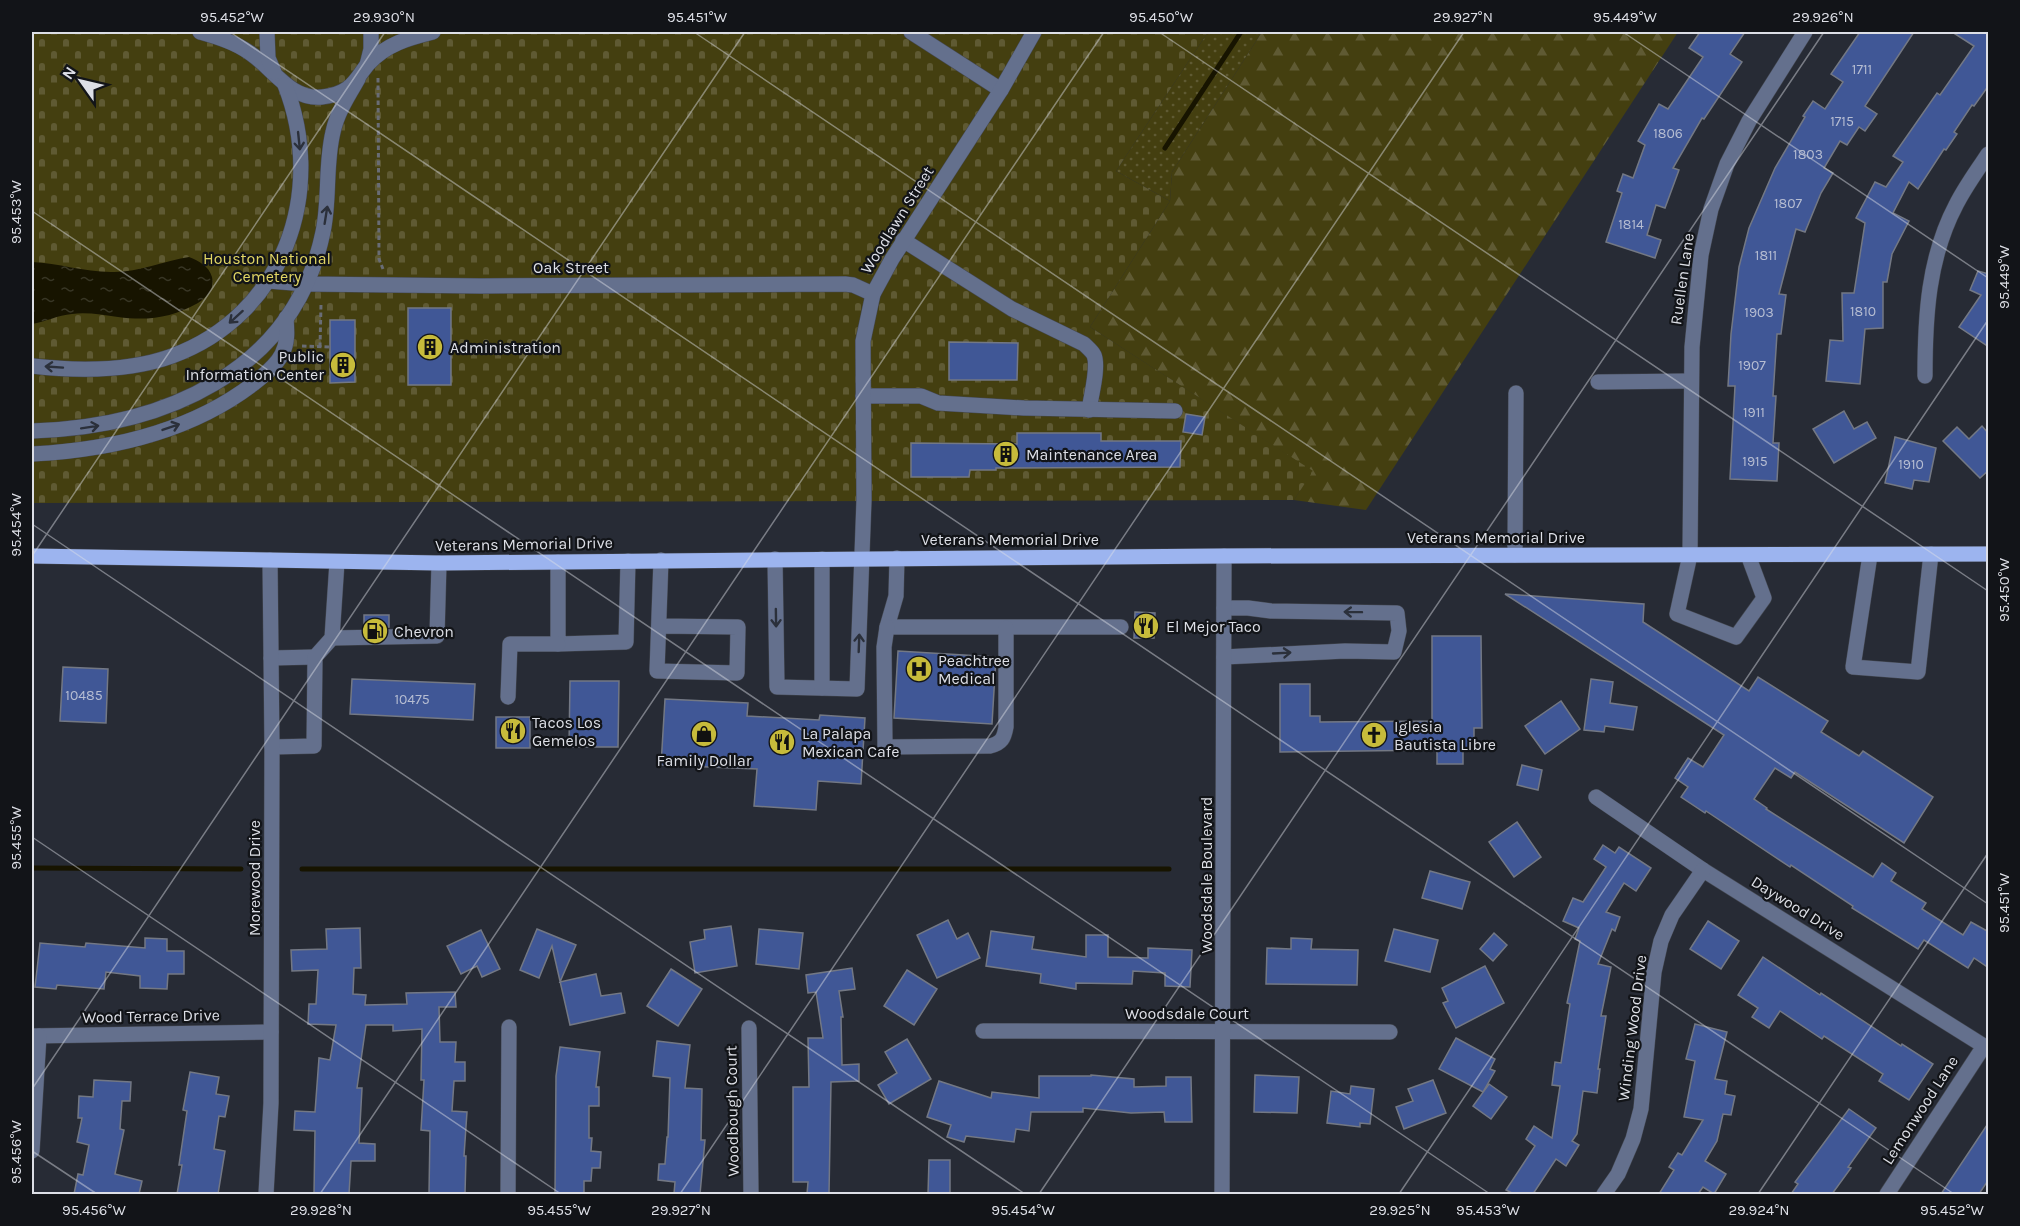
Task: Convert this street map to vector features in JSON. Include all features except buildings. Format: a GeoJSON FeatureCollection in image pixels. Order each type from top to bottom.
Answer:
{"type":"FeatureCollection","features":[{"type":"Feature","properties":{"kind":"main road","name":"Veterans Memorial Drive"},"geometry":{"type":"LineString","coordinates":[[32,556],[439,563],[861,558],[1989,554]]}},
{"type":"Feature","properties":{"kind":"street"},"geometry":{"type":"LineString","coordinates":[[200,32],[241,47],[274,73],[285,85],[298,93],[315,97],[331,96],[346,90],[372,68],[379,52],[391,45],[433,32]]}},
{"type":"Feature","properties":{"kind":"street"},"geometry":{"type":"LineString","coordinates":[[267,32],[268,58],[274,73]]}},
{"type":"Feature","properties":{"kind":"street"},"geometry":{"type":"LineString","coordinates":[[370,32],[372,68]]}},
{"type":"Feature","properties":{"kind":"street"},"geometry":{"type":"LineString","coordinates":[[911,32],[1001,90]]}},
{"type":"Feature","properties":{"kind":"street","name":"Woodlawn Street"},"geometry":{"type":"LineString","coordinates":[[822,688],[857,689],[864,500],[863,341],[873,294],[903,240],[1001,90],[1034,32]]}},
{"type":"Feature","properties":{"kind":"street","name":"Ruellen Lane"},"geometry":{"type":"LineString","coordinates":[[1748,555],[1764,598],[1736,637],[1677,614],[1690,555],[1691,381],[1695,302],[1701,255],[1711,209],[1749,121],[1774,78],[1806,32]]}},
{"type":"Feature","properties":{"kind":"street"},"geometry":{"type":"LineString","coordinates":[[32,431],[76,429],[124,420],[192,397],[215,385],[248,360],[276,332],[306,284],[316,257],[328,201],[329,160],[333,130],[346,99],[358,79]]}},
{"type":"Feature","properties":{"kind":"street"},"geometry":{"type":"LineString","coordinates":[[32,366],[107,368],[169,357],[214,335],[248,307],[280,262],[296,216],[301,154],[294,109],[285,85]]}},
{"type":"Feature","properties":{"kind":"street"},"geometry":{"type":"LineString","coordinates":[[1925,376],[1927,305],[1934,265],[1956,205],[1989,154]]}},
{"type":"Feature","properties":{"kind":"street"},"geometry":{"type":"LineString","coordinates":[[903,240],[1012,309],[1090,349],[1094,355],[1095,366],[1089,410]]}},
{"type":"Feature","properties":{"kind":"street","name":"Oak Street"},"geometry":{"type":"LineString","coordinates":[[268,281],[306,284],[481,286],[845,284],[873,294]]}},
{"type":"Feature","properties":{"kind":"street"},"geometry":{"type":"LineString","coordinates":[[32,454],[89,449],[139,438],[191,421],[241,393],[262,377],[281,356],[286,344],[286,318]]}},
{"type":"Feature","properties":{"kind":"street"},"geometry":{"type":"LineString","coordinates":[[1598,382],[1691,381]]}},
{"type":"Feature","properties":{"kind":"street"},"geometry":{"type":"LineString","coordinates":[[1515,555],[1516,393]]}},
{"type":"Feature","properties":{"kind":"street"},"geometry":{"type":"LineString","coordinates":[[863,396],[921,396],[938,403],[1089,410],[1175,411]]}},
{"type":"Feature","properties":{"kind":"street"},"geometry":{"type":"LineString","coordinates":[[1870,555],[1853,667],[1917,672],[1931,554]]}},
{"type":"Feature","properties":{"kind":"street","name":"Woodsdale Boulevard"},"geometry":{"type":"LineString","coordinates":[[1222,1194],[1224,556]]}},
{"type":"Feature","properties":{"kind":"street"},"geometry":{"type":"LineString","coordinates":[[897,558],[896,596],[884,647],[885,747],[990,746],[1001,742],[1005,736],[1006,727],[1006,628]]}},
{"type":"Feature","properties":{"kind":"street"},"geometry":{"type":"LineString","coordinates":[[775,559],[777,687],[822,688],[822,559]]}},
{"type":"Feature","properties":{"kind":"street","name":"Morewood Drive"},"geometry":{"type":"LineString","coordinates":[[266,1194],[271,1103],[270,560]]}},
{"type":"Feature","properties":{"kind":"street"},"geometry":{"type":"LineString","coordinates":[[508,698],[510,644],[626,642],[628,561]]}},
{"type":"Feature","properties":{"kind":"street"},"geometry":{"type":"LineString","coordinates":[[659,626],[738,627],[736,673],[657,671],[661,561]]}},
{"type":"Feature","properties":{"kind":"street"},"geometry":{"type":"LineString","coordinates":[[272,747],[314,746],[315,657],[333,638],[337,562]]}},
{"type":"Feature","properties":{"kind":"street"},"geometry":{"type":"LineString","coordinates":[[558,562],[558,644]]}},
{"type":"Feature","properties":{"kind":"street"},"geometry":{"type":"LineString","coordinates":[[333,638],[437,636],[439,563]]}},
{"type":"Feature","properties":{"kind":"street"},"geometry":{"type":"LineString","coordinates":[[1224,608],[1248,608],[1271,612],[1397,613],[1399,631],[1394,652],[1345,651],[1224,657]]}},
{"type":"Feature","properties":{"kind":"street"},"geometry":{"type":"LineString","coordinates":[[887,627],[1121,627]]}},
{"type":"Feature","properties":{"kind":"street"},"geometry":{"type":"LineString","coordinates":[[271,658],[315,657]]}},
{"type":"Feature","properties":{"kind":"street","name":"Daywood Drive"},"geometry":{"type":"LineString","coordinates":[[1596,797],[1703,870],[1984,1046]]}},
{"type":"Feature","properties":{"kind":"street","name":"Winding Wood Drive"},"geometry":{"type":"LineString","coordinates":[[1604,1194],[1633,1139],[1641,1110],[1654,972],[1660,941],[1672,915],[1703,870]]}},
{"type":"Feature","properties":{"kind":"street"},"geometry":{"type":"LineString","coordinates":[[508,1028],[508,1194]]}},
{"type":"Feature","properties":{"kind":"street","name":"Woodbough Court"},"geometry":{"type":"LineString","coordinates":[[749,1028],[751,1194]]}},
{"type":"Feature","properties":{"kind":"street","name":"Woodsdale Court"},"geometry":{"type":"LineString","coordinates":[[983,1031],[1390,1032]]}},
{"type":"Feature","properties":{"kind":"street","name":"Wood Terrace Drive"},"geometry":{"type":"LineString","coordinates":[[35,1036],[271,1032]]}},
{"type":"Feature","properties":{"kind":"street"},"geometry":{"type":"LineString","coordinates":[[32,1151],[35,1036]]}},
{"type":"Feature","properties":{"kind":"street","name":"Lemonwood Lane"},"geometry":{"type":"LineString","coordinates":[[1887,1194],[1984,1046]]}},
{"type":"Feature","properties":{"kind":"path"},"geometry":{"type":"LineString","coordinates":[[372,68],[379,259],[382,268],[389,271]]}},
{"type":"Feature","properties":{"kind":"path"},"geometry":{"type":"LineString","coordinates":[[320,347],[321,304]]}},
{"type":"Feature","properties":{"kind":"path"},"geometry":{"type":"LineString","coordinates":[[286,344],[330,347]]}},
{"type":"Feature","properties":{"kind":"green space","name":"Houston National Cemetery"},"geometry":{"type":"Polygon","coordinates":[[[32,32],[1208,32],[1116,171],[1170,201],[1090,327],[1313,471],[1294,500],[32,503],[32,32]]]}},
{"type":"Feature","properties":{"kind":"green space"},"geometry":{"type":"Polygon","coordinates":[[[1208,32],[1262,32],[1172,172],[1170,201],[1116,171],[1208,32]]]}},
{"type":"Feature","properties":{"kind":"green space"},"geometry":{"type":"Polygon","coordinates":[[[1262,32],[1678,32],[1366,510],[1294,500],[1312,471],[1090,327],[1170,201],[1172,172],[1262,32]]]}},
{"type":"Feature","properties":{"kind":"water"},"geometry":{"type":"Polygon","coordinates":[[[189,257],[206,267],[213,281],[207,295],[198,303],[179,312],[149,318],[78,313],[32,324],[32,262],[91,271],[121,272],[189,257]]]}},
{"type":"Feature","properties":{"kind":"waterway"},"geometry":{"type":"LineString","coordinates":[[1165,148],[1241,32]]}},
{"type":"Feature","properties":{"kind":"waterway"},"geometry":{"type":"LineString","coordinates":[[32,868],[241,869]]}},
{"type":"Feature","properties":{"kind":"waterway"},"geometry":{"type":"LineString","coordinates":[[302,869],[1169,869]]}},
{"type":"Feature","properties":{"kind":"place","name":"Administration"},"geometry":{"type":"Point","coordinates":[430,347]}},
{"type":"Feature","properties":{"kind":"place","name":"Public Information Center"},"geometry":{"type":"Point","coordinates":[343,365]}},
{"type":"Feature","properties":{"kind":"place","name":"Maintenance Area"},"geometry":{"type":"Point","coordinates":[1006,454]}},
{"type":"Feature","properties":{"kind":"place","name":"El Mejor Taco"},"geometry":{"type":"Point","coordinates":[1146,626]}},
{"type":"Feature","properties":{"kind":"place","name":"Chevron"},"geometry":{"type":"Point","coordinates":[375,631]}},
{"type":"Feature","properties":{"kind":"place","name":"Peachtree Medical"},"geometry":{"type":"Point","coordinates":[919,669]}},
{"type":"Feature","properties":{"kind":"place","name":"Tacos Los Gemelos"},"geometry":{"type":"Point","coordinates":[513,731]}},
{"type":"Feature","properties":{"kind":"place","name":"Family Dollar"},"geometry":{"type":"Point","coordinates":[704,734]}},
{"type":"Feature","properties":{"kind":"place","name":"Iglesia Bautista Libre"},"geometry":{"type":"Point","coordinates":[1374,735]}},
{"type":"Feature","properties":{"kind":"place","name":"La Palapa Mexican Cafe"},"geometry":{"type":"Point","coordinates":[782,742]}}]}
